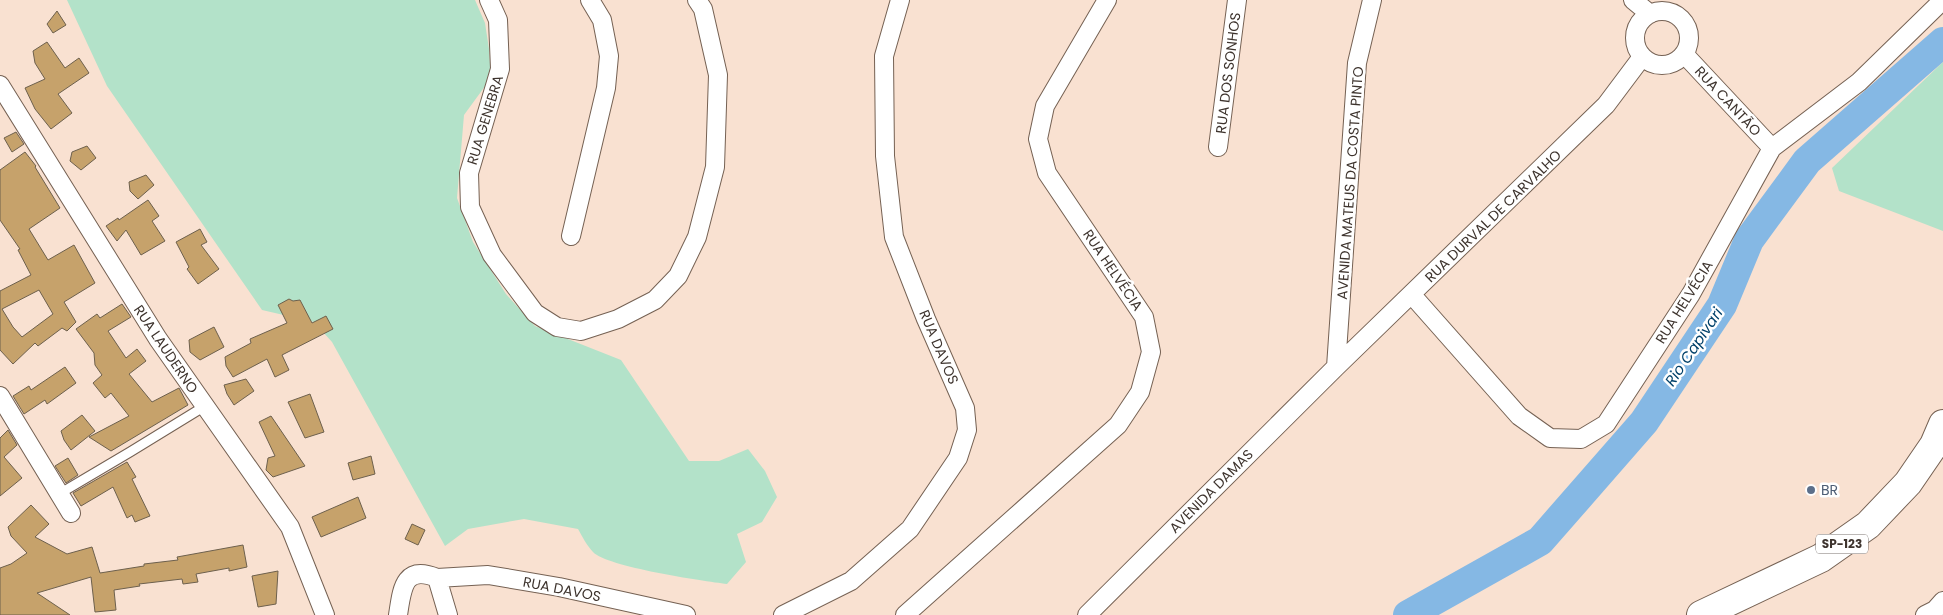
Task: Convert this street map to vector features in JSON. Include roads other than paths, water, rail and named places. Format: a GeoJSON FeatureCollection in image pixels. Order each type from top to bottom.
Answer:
{"type":"FeatureCollection","features":[{"type":"Feature","properties":{"kind":"main road","name":"SP-123"},"geometry":{"type":"LineString","coordinates":[[1701,615],[1821,558],[1868,525],[1908,483],[1934,445],[1943,424]]}},
{"type":"Feature","properties":{"kind":"street","name":"RUA GENEBRA"},"geometry":{"type":"LineString","coordinates":[[489,0],[498,20],[500,70],[469,173],[470,207],[492,255],[535,313],[557,327],[581,331],[618,319],[655,300],[678,276],[697,237],[715,167],[718,75],[703,9],[697,0]]}},
{"type":"Feature","properties":{"kind":"street"},"geometry":{"type":"LineString","coordinates":[[570,236],[606,88],[609,56],[602,20],[590,0]]}},
{"type":"Feature","properties":{"kind":"street","name":"RUA DAVOS"},"geometry":{"type":"LineString","coordinates":[[783,615],[851,581],[910,529],[958,458],[967,430],[965,408],[926,319],[894,237],[885,156],[884,56],[900,0]]}},
{"type":"Feature","properties":{"kind":"street","name":"RUA HELVÉCIA"},"geometry":{"type":"LineString","coordinates":[[905,615],[1118,425],[1140,392],[1150,352],[1144,316],[1047,173],[1038,139],[1045,106],[1107,0]]}},
{"type":"Feature","properties":{"kind":"street","name":"RUA DOS SONHOS"},"geometry":{"type":"LineString","coordinates":[[1218,147],[1237,0]]}},
{"type":"Feature","properties":{"kind":"street","name":"AVENIDA MATEUS DA COSTA PINTO"},"geometry":{"type":"LineString","coordinates":[[1336,367],[1357,64],[1372,0]]}},
{"type":"Feature","properties":{"kind":"street"},"geometry":{"type":"LineString","coordinates":[[1633,0],[1650,14]]}},
{"type":"Feature","properties":{"kind":"street","name":"RUA HELVÉCIA"},"geometry":{"type":"LineString","coordinates":[[1412,295],[1519,416],[1550,438],[1581,439],[1606,424],[1612,416],[1691,294],[1772,148],[1859,82],[1942,0]]}},
{"type":"Feature","properties":{"kind":"street"},"geometry":{"type":"LineString","coordinates":[[1660,11],[1670,12],[1680,17],[1687,25],[1690,35],[1689,46],[1684,55],[1675,63],[1664,66],[1652,64],[1642,57],[1637,49],[1635,34],[1642,20],[1650,14],[1660,11]]}},
{"type":"Feature","properties":{"kind":"street","name":"RUA CANTÃO"},"geometry":{"type":"LineString","coordinates":[[1684,55],[1772,148]]}},
{"type":"Feature","properties":{"kind":"street","name":"RUA DURVAL DE CARVALHO"},"geometry":{"type":"LineString","coordinates":[[1336,367],[1606,105],[1642,57]]}},
{"type":"Feature","properties":{"kind":"street","name":"RUA LAUDERNO"},"geometry":{"type":"LineString","coordinates":[[0,85],[158,339],[290,527],[325,615]]}},
{"type":"Feature","properties":{"kind":"street","name":"AVENIDA DAMAS"},"geometry":{"type":"LineString","coordinates":[[1086,615],[1336,367]]}},
{"type":"Feature","properties":{"kind":"street"},"geometry":{"type":"LineString","coordinates":[[0,396],[71,513]]}},
{"type":"Feature","properties":{"kind":"street","name":"RUA DAVOS"},"geometry":{"type":"LineString","coordinates":[[398,615],[402,588],[408,578],[416,573],[427,574],[436,578],[488,575],[559,587],[686,615]]}},
{"type":"Feature","properties":{"kind":"street"},"geometry":{"type":"LineString","coordinates":[[436,578],[448,615]]}},
{"type":"Feature","properties":{"kind":"street"},"geometry":{"type":"LineString","coordinates":[[1925,615],[1935,610],[1943,601]]}},
{"type":"Feature","properties":{"kind":"lane"},"geometry":{"type":"LineString","coordinates":[[60,494],[205,406]]}},
{"type":"Feature","properties":{"kind":"waterway","name":"Rio Capivari"},"geometry":{"type":"LineString","coordinates":[[1408,615],[1540,541],[1644,422],[1722,305],[1749,240],[1807,161],[1943,42]]}},
{"type":"Feature","properties":{"kind":"place","name":"BR"},"geometry":{"type":"Point","coordinates":[1811,490]}}]}
